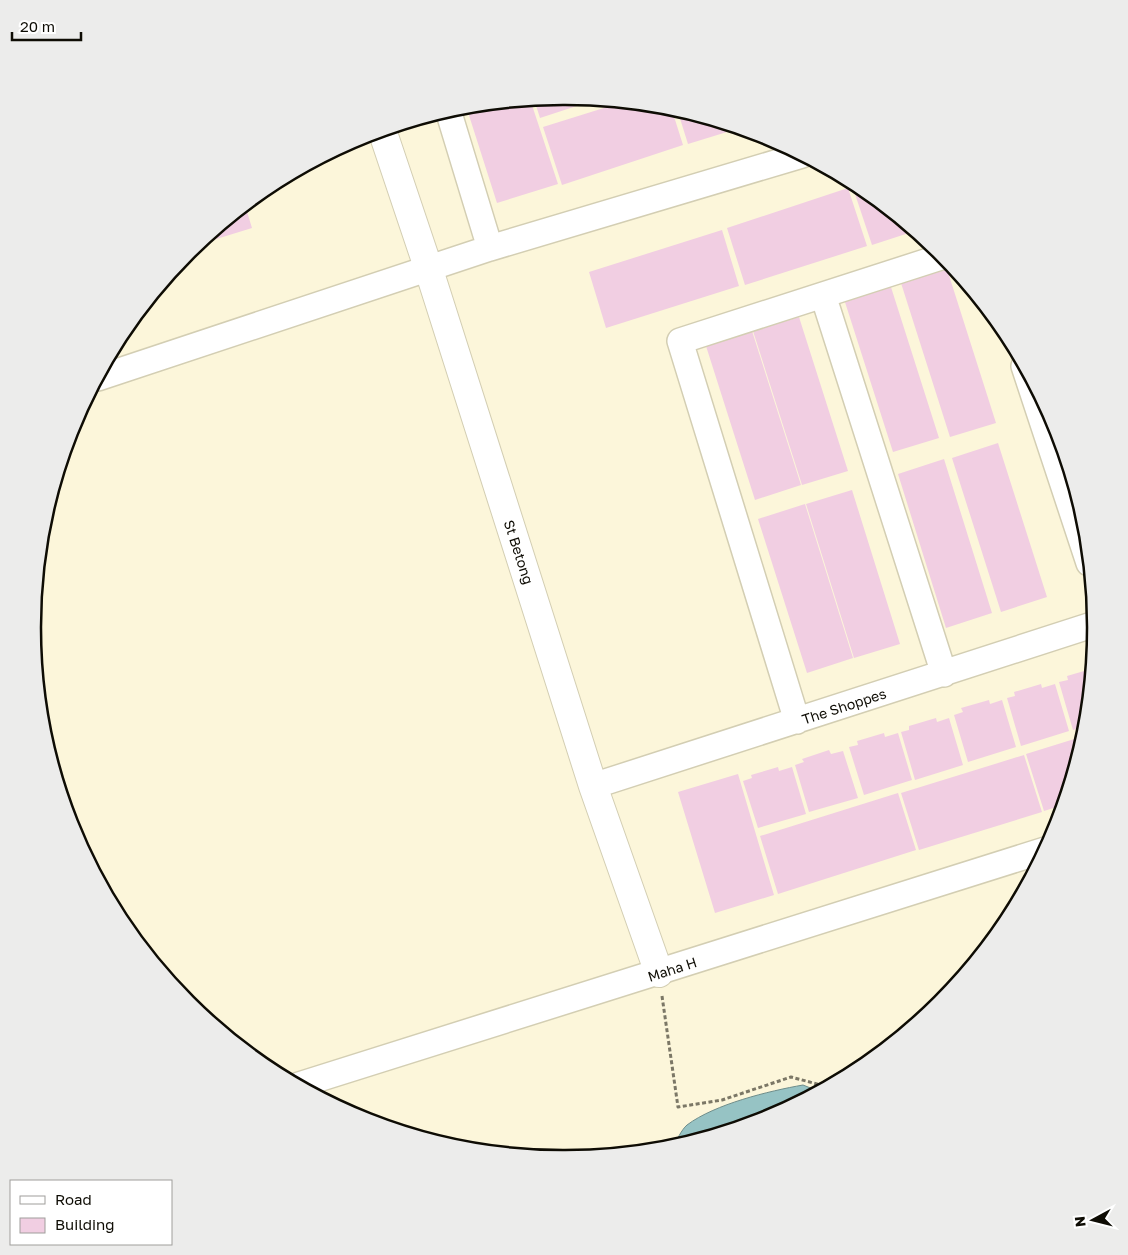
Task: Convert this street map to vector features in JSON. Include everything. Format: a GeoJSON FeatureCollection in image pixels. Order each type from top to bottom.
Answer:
{"type":"FeatureCollection","features":[{"type":"Feature","properties":{"kind":"main road","name":"St Betong"},"geometry":{"type":"LineString","coordinates":[[384,137],[429,270],[593,786],[659,973]]}},
{"type":"Feature","properties":{"kind":"street"},"geometry":{"type":"LineString","coordinates":[[450,118],[490,248]]}},
{"type":"Feature","properties":{"kind":"street"},"geometry":{"type":"LineString","coordinates":[[106,375],[429,270],[490,248],[792,158]]}},
{"type":"Feature","properties":{"kind":"street"},"geometry":{"type":"LineString","coordinates":[[797,721],[680,341],[935,259]]}},
{"type":"Feature","properties":{"kind":"street"},"geometry":{"type":"LineString","coordinates":[[823,295],[944,674]]}},
{"type":"Feature","properties":{"kind":"street"},"geometry":{"type":"LineString","coordinates":[[1036,403],[1077,529]]}},
{"type":"Feature","properties":{"kind":"street","name":"The Shoppes"},"geometry":{"type":"LineString","coordinates":[[593,786],[1087,627]]}},
{"type":"Feature","properties":{"kind":"street","name":"Maha H"},"geometry":{"type":"LineString","coordinates":[[307,1082],[1036,853]]}},
{"type":"Feature","properties":{"kind":"path"},"geometry":{"type":"LineString","coordinates":[[659,973],[678,1107],[722,1100],[791,1077],[817,1084]]}},
{"type":"Feature","properties":{"kind":"water"},"geometry":{"type":"Polygon","coordinates":[[[803,1085],[810,1088],[732,1123],[678,1137],[687,1125],[699,1117],[743,1099],[803,1085]]]}},
{"type":"Feature","properties":{"kind":"building"},"geometry":{"type":"Polygon","coordinates":[[[578,105],[540,118],[536,106],[578,105]]]}},
{"type":"Feature","properties":{"kind":"building"},"geometry":{"type":"Polygon","coordinates":[[[532,106],[558,184],[497,203],[469,114],[532,106]]]}},
{"type":"Feature","properties":{"kind":"building"},"geometry":{"type":"Polygon","coordinates":[[[608,107],[632,109],[674,117],[683,145],[562,185],[543,127],[608,107]]]}},
{"type":"Feature","properties":{"kind":"building"},"geometry":{"type":"Polygon","coordinates":[[[680,118],[729,131],[688,144],[680,118]]]}},
{"type":"Feature","properties":{"kind":"building"},"geometry":{"type":"Polygon","coordinates":[[[847,188],[867,246],[745,285],[727,228],[847,188]]]}},
{"type":"Feature","properties":{"kind":"building"},"geometry":{"type":"Polygon","coordinates":[[[855,194],[908,233],[872,245],[855,194]]]}},
{"type":"Feature","properties":{"kind":"building"},"geometry":{"type":"Polygon","coordinates":[[[247,212],[252,228],[213,240],[247,212]]]}},
{"type":"Feature","properties":{"kind":"building"},"geometry":{"type":"Polygon","coordinates":[[[722,230],[739,286],[606,328],[589,272],[722,230]]]}},
{"type":"Feature","properties":{"kind":"building"},"geometry":{"type":"Polygon","coordinates":[[[945,270],[949,274],[996,423],[950,437],[901,283],[945,270]]]}},
{"type":"Feature","properties":{"kind":"building"},"geometry":{"type":"Polygon","coordinates":[[[890,284],[939,438],[893,452],[844,299],[890,284]]]}},
{"type":"Feature","properties":{"kind":"building"},"geometry":{"type":"Polygon","coordinates":[[[799,317],[848,471],[802,485],[753,331],[799,317]]]}},
{"type":"Feature","properties":{"kind":"building"},"geometry":{"type":"Polygon","coordinates":[[[752,331],[801,485],[755,500],[706,346],[752,331]]]}},
{"type":"Feature","properties":{"kind":"building"},"geometry":{"type":"Polygon","coordinates":[[[998,443],[1047,597],[1001,612],[952,458],[998,443]]]}},
{"type":"Feature","properties":{"kind":"building"},"geometry":{"type":"Polygon","coordinates":[[[944,459],[992,613],[946,628],[898,474],[944,459]]]}},
{"type":"Feature","properties":{"kind":"building"},"geometry":{"type":"Polygon","coordinates":[[[852,490],[900,644],[854,658],[806,504],[852,490]]]}},
{"type":"Feature","properties":{"kind":"building"},"geometry":{"type":"Polygon","coordinates":[[[805,504],[853,658],[807,673],[758,519],[805,504]]]}},
{"type":"Feature","properties":{"kind":"building"},"geometry":{"type":"Polygon","coordinates":[[[1085,671],[1077,729],[1073,730],[1059,682],[1068,680],[1067,676],[1085,671]]]}},
{"type":"Feature","properties":{"kind":"building"},"geometry":{"type":"Polygon","coordinates":[[[1041,684],[1042,688],[1055,684],[1069,731],[1021,746],[1007,698],[1015,696],[1014,692],[1041,684]]]}},
{"type":"Feature","properties":{"kind":"building"},"geometry":{"type":"Polygon","coordinates":[[[989,700],[990,704],[1002,700],[1016,747],[968,762],[954,715],[963,712],[961,708],[989,700]]]}},
{"type":"Feature","properties":{"kind":"building"},"geometry":{"type":"Polygon","coordinates":[[[936,718],[937,722],[949,718],[963,765],[915,780],[901,732],[909,730],[909,726],[936,718]]]}},
{"type":"Feature","properties":{"kind":"building"},"geometry":{"type":"Polygon","coordinates":[[[884,733],[885,737],[898,733],[912,780],[864,795],[849,747],[858,745],[857,741],[884,733]]]}},
{"type":"Feature","properties":{"kind":"building"},"geometry":{"type":"Polygon","coordinates":[[[1075,739],[1055,808],[1044,811],[1026,754],[1075,739]]]}},
{"type":"Feature","properties":{"kind":"building"},"geometry":{"type":"Polygon","coordinates":[[[829,750],[831,754],[843,751],[858,798],[809,812],[795,765],[804,762],[802,759],[829,750]]]}},
{"type":"Feature","properties":{"kind":"building"},"geometry":{"type":"Polygon","coordinates":[[[1024,755],[1042,812],[919,850],[901,793],[1024,755]]]}},
{"type":"Feature","properties":{"kind":"building"},"geometry":{"type":"Polygon","coordinates":[[[778,767],[779,771],[792,767],[806,814],[758,828],[743,781],[752,778],[751,775],[778,767]]]}},
{"type":"Feature","properties":{"kind":"building"},"geometry":{"type":"Polygon","coordinates":[[[738,774],[774,895],[715,913],[678,792],[738,774]]]}},
{"type":"Feature","properties":{"kind":"building"},"geometry":{"type":"Polygon","coordinates":[[[898,793],[916,850],[778,894],[760,836],[898,793]]]}}]}
